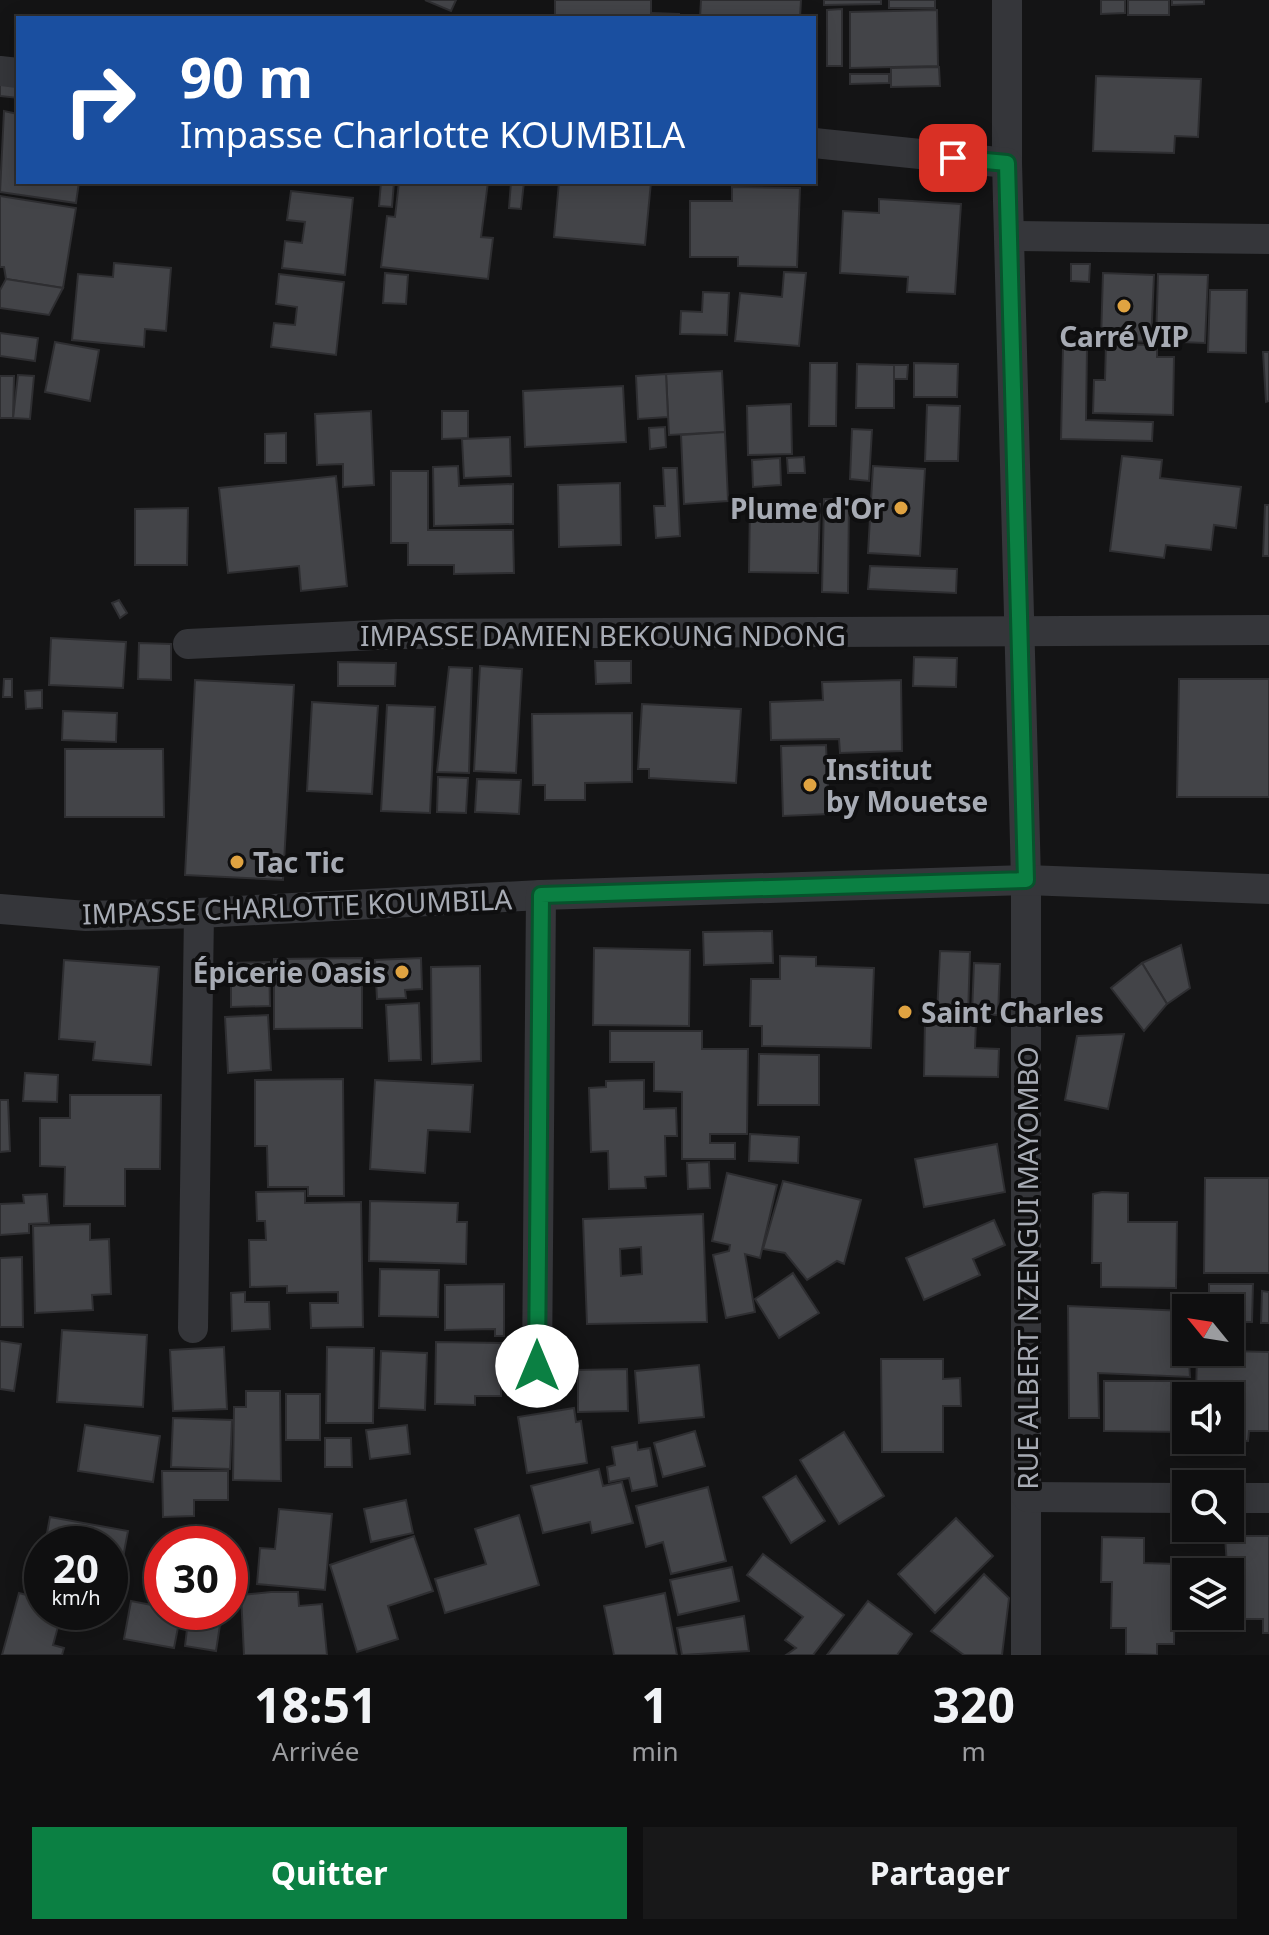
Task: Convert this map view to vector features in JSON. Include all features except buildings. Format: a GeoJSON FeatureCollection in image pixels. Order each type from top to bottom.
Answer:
{"type":"FeatureCollection","features":[{"type":"Feature","properties":{"kind":"street","name":"RUE ALBERT NZENGUI MAYOMBO"},"geometry":{"type":"LineString","coordinates":[[1007,0],[1007,163],[1026,880],[1026,1655]]}},
{"type":"Feature","properties":{"kind":"street"},"geometry":{"type":"LineString","coordinates":[[816,143],[1007,163]]}},
{"type":"Feature","properties":{"kind":"street"},"geometry":{"type":"LineString","coordinates":[[1009,236],[1269,239]]}},
{"type":"Feature","properties":{"kind":"street","name":"IMPASSE DAMIEN BEKOUNG NDONG"},"geometry":{"type":"LineString","coordinates":[[188,644],[396,634],[1269,630]]}},
{"type":"Feature","properties":{"kind":"street","name":"IMPASSE CHARLOTTE KOUMBILA"},"geometry":{"type":"LineString","coordinates":[[0,909],[86,916],[199,913],[541,895],[1026,880],[1269,889]]}},
{"type":"Feature","properties":{"kind":"street"},"geometry":{"type":"LineString","coordinates":[[537,1366],[541,895]]}},
{"type":"Feature","properties":{"kind":"street"},"geometry":{"type":"LineString","coordinates":[[193,1328],[199,913]]}},
{"type":"Feature","properties":{"kind":"street"},"geometry":{"type":"LineString","coordinates":[[1027,1497],[1172,1498]]}},
{"type":"Feature","properties":{"kind":"street"},"geometry":{"type":"LineString","coordinates":[[1244,1498],[1269,1498]]}},
{"type":"Feature","properties":{"kind":"place","name":"Carré VIP"},"geometry":{"type":"Point","coordinates":[1124,306]}},
{"type":"Feature","properties":{"kind":"place","name":"Plume d'Or"},"geometry":{"type":"Point","coordinates":[901,508]}},
{"type":"Feature","properties":{"kind":"place","name":"Institut by Mouetse"},"geometry":{"type":"Point","coordinates":[810,785]}},
{"type":"Feature","properties":{"kind":"place","name":"Tac Tic"},"geometry":{"type":"Point","coordinates":[237,862]}},
{"type":"Feature","properties":{"kind":"place","name":"Épicerie Oasis"},"geometry":{"type":"Point","coordinates":[402,972]}},
{"type":"Feature","properties":{"kind":"place","name":"Saint Charles"},"geometry":{"type":"Point","coordinates":[905,1012]}},
{"type":"Feature","properties":{"kind":"route"},"geometry":{"type":"LineString","coordinates":[[537,1366],[541,895],[1026,880],[1007,163],[953,158]]}}]}
